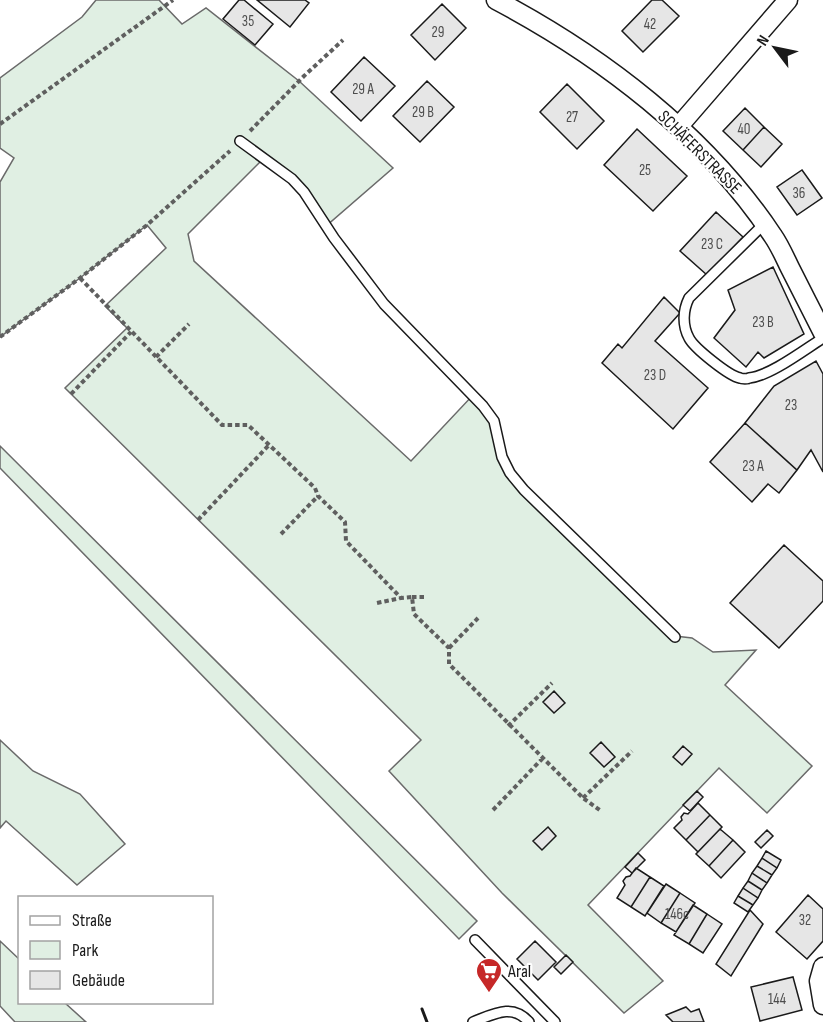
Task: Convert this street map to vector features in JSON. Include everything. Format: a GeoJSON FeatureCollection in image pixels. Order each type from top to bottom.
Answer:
{"type":"FeatureCollection","features":[{"type":"Feature","properties":{"kind":"street","name":"SCHÄFERSTRASSE"},"geometry":{"type":"LineString","coordinates":[[496,0],[556,34],[595,60],[679,126],[730,178],[775,238],[823,333]]}},
{"type":"Feature","properties":{"kind":"street"},"geometry":{"type":"LineString","coordinates":[[679,126],[788,0]]}},
{"type":"Feature","properties":{"kind":"street"},"geometry":{"type":"LineString","coordinates":[[823,968],[819,981],[823,1005]]}},
{"type":"Feature","properties":{"kind":"lane"},"geometry":{"type":"LineString","coordinates":[[240,141],[292,179],[304,192],[339,245],[384,304],[483,406],[494,421],[502,457],[510,473],[524,490],[675,637]]}},
{"type":"Feature","properties":{"kind":"lane"},"geometry":{"type":"LineString","coordinates":[[764,224],[689,297],[684,308],[689,339],[717,364],[739,378],[748,379],[762,376],[823,338]]}},
{"type":"Feature","properties":{"kind":"lane"},"geometry":{"type":"LineString","coordinates":[[475,940],[555,1022]]}},
{"type":"Feature","properties":{"kind":"lane"},"geometry":{"type":"LineString","coordinates":[[473,1022],[508,1010],[519,1013],[529,1022]]}},
{"type":"Feature","properties":{"kind":"path"},"geometry":{"type":"LineString","coordinates":[[0,124],[173,0]]}},
{"type":"Feature","properties":{"kind":"path"},"geometry":{"type":"LineString","coordinates":[[0,337],[147,225],[240,141],[343,40]]}},
{"type":"Feature","properties":{"kind":"path"},"geometry":{"type":"LineString","coordinates":[[80,278],[222,425],[248,425],[315,488],[318,496],[345,522],[346,541],[401,598]]}},
{"type":"Feature","properties":{"kind":"path"},"geometry":{"type":"LineString","coordinates":[[156,357],[189,324]]}},
{"type":"Feature","properties":{"kind":"path"},"geometry":{"type":"LineString","coordinates":[[70,394],[132,332]]}},
{"type":"Feature","properties":{"kind":"path"},"geometry":{"type":"LineString","coordinates":[[198,520],[270,444]]}},
{"type":"Feature","properties":{"kind":"path"},"geometry":{"type":"LineString","coordinates":[[281,534],[318,496]]}},
{"type":"Feature","properties":{"kind":"path"},"geometry":{"type":"LineString","coordinates":[[411,597],[414,614],[449,648]]}},
{"type":"Feature","properties":{"kind":"path"},"geometry":{"type":"LineString","coordinates":[[377,603],[401,598],[424,597]]}},
{"type":"Feature","properties":{"kind":"path"},"geometry":{"type":"LineString","coordinates":[[478,618],[449,648],[449,664],[542,759],[583,798],[601,811]]}},
{"type":"Feature","properties":{"kind":"path"},"geometry":{"type":"LineString","coordinates":[[508,726],[552,682]]}},
{"type":"Feature","properties":{"kind":"path"},"geometry":{"type":"LineString","coordinates":[[583,798],[632,751]]}},
{"type":"Feature","properties":{"kind":"path"},"geometry":{"type":"LineString","coordinates":[[493,810],[542,759]]}},
{"type":"Feature","properties":{"kind":"green space"},"geometry":{"type":"Polygon","coordinates":[[[96,0],[159,0],[182,24],[206,8],[299,81],[393,168],[326,226],[304,192],[264,158],[188,234],[194,261],[411,461],[473,395],[483,406],[510,473],[675,636],[692,638],[713,652],[756,650],[725,685],[812,766],[767,813],[719,768],[588,905],[663,981],[624,1013],[502,893],[389,771],[421,740],[65,388],[127,328],[105,306],[166,248],[147,225],[0,337],[0,182],[14,158],[0,148],[0,78],[82,17],[96,0]]]}},
{"type":"Feature","properties":{"kind":"green space"},"geometry":{"type":"Polygon","coordinates":[[[0,446],[477,921],[459,939],[0,468],[0,446]]]}},
{"type":"Feature","properties":{"kind":"green space"},"geometry":{"type":"Polygon","coordinates":[[[0,740],[33,771],[80,794],[125,844],[77,885],[6,821],[0,828],[0,740]]]}},
{"type":"Feature","properties":{"kind":"green space"},"geometry":{"type":"Polygon","coordinates":[[[0,941],[18,958],[18,1004],[66,1004],[86,1022],[15,1022],[0,1006],[0,941]]]}},
{"type":"Feature","properties":{"kind":"building"},"geometry":{"type":"Polygon","coordinates":[[[239,0],[244,0],[273,24],[255,45],[223,19],[239,0]]]}},
{"type":"Feature","properties":{"kind":"building"},"geometry":{"type":"Polygon","coordinates":[[[257,0],[305,0],[309,3],[290,27],[257,0]]]}},
{"type":"Feature","properties":{"kind":"building"},"geometry":{"type":"Polygon","coordinates":[[[652,0],[662,0],[679,16],[643,52],[622,31],[652,0]]]}},
{"type":"Feature","properties":{"kind":"building"},"geometry":{"type":"Polygon","coordinates":[[[442,4],[466,28],[435,60],[411,35],[442,4]]]}},
{"type":"Feature","properties":{"kind":"building"},"geometry":{"type":"Polygon","coordinates":[[[364,57],[395,86],[361,121],[331,92],[364,57]]]}},
{"type":"Feature","properties":{"kind":"building"},"geometry":{"type":"Polygon","coordinates":[[[427,81],[454,107],[420,142],[393,116],[427,81]]]}},
{"type":"Feature","properties":{"kind":"building"},"geometry":{"type":"Polygon","coordinates":[[[567,84],[604,121],[577,149],[540,112],[567,84]]]}},
{"type":"Feature","properties":{"kind":"building"},"geometry":{"type":"Polygon","coordinates":[[[745,108],[764,127],[743,150],[723,131],[745,108]]]}},
{"type":"Feature","properties":{"kind":"building"},"geometry":{"type":"Polygon","coordinates":[[[764,127],[782,144],[761,167],[743,150],[764,127]]]}},
{"type":"Feature","properties":{"kind":"building"},"geometry":{"type":"Polygon","coordinates":[[[637,129],[687,176],[653,211],[604,165],[637,129]]]}},
{"type":"Feature","properties":{"kind":"building"},"geometry":{"type":"Polygon","coordinates":[[[802,170],[822,198],[797,215],[777,187],[802,170]]]}},
{"type":"Feature","properties":{"kind":"building"},"geometry":{"type":"Polygon","coordinates":[[[716,212],[743,237],[707,275],[680,251],[716,212]]]}},
{"type":"Feature","properties":{"kind":"building"},"geometry":{"type":"Polygon","coordinates":[[[773,267],[804,334],[764,358],[758,352],[746,367],[714,338],[735,310],[728,290],[773,267]]]}},
{"type":"Feature","properties":{"kind":"building"},"geometry":{"type":"Polygon","coordinates":[[[664,297],[680,313],[655,341],[708,388],[673,429],[602,363],[618,344],[622,348],[664,297]]]}},
{"type":"Feature","properties":{"kind":"building"},"geometry":{"type":"Polygon","coordinates":[[[816,361],[823,374],[823,472],[811,450],[797,470],[745,423],[774,386],[816,361]]]}},
{"type":"Feature","properties":{"kind":"building"},"geometry":{"type":"Polygon","coordinates":[[[745,423],[797,470],[779,493],[768,484],[752,502],[710,462],[745,423]]]}},
{"type":"Feature","properties":{"kind":"building"},"geometry":{"type":"Polygon","coordinates":[[[784,545],[823,581],[823,601],[779,648],[730,603],[784,545]]]}},
{"type":"Feature","properties":{"kind":"building"},"geometry":{"type":"Polygon","coordinates":[[[554,691],[565,703],[554,713],[543,702],[554,691]]]}},
{"type":"Feature","properties":{"kind":"building"},"geometry":{"type":"Polygon","coordinates":[[[601,742],[615,757],[604,767],[590,753],[601,742]]]}},
{"type":"Feature","properties":{"kind":"building"},"geometry":{"type":"Polygon","coordinates":[[[683,746],[692,754],[682,765],[673,757],[683,746]]]}},
{"type":"Feature","properties":{"kind":"building"},"geometry":{"type":"Polygon","coordinates":[[[697,791],[703,797],[690,811],[683,805],[697,791]]]}},
{"type":"Feature","properties":{"kind":"building"},"geometry":{"type":"Polygon","coordinates":[[[698,803],[710,815],[686,840],[674,828],[682,820],[684,813],[688,814],[698,803]]]}},
{"type":"Feature","properties":{"kind":"building"},"geometry":{"type":"Polygon","coordinates":[[[710,815],[722,827],[698,852],[686,840],[710,815]]]}},
{"type":"Feature","properties":{"kind":"building"},"geometry":{"type":"Polygon","coordinates":[[[548,827],[556,836],[542,850],[533,841],[548,827]]]}},
{"type":"Feature","properties":{"kind":"building"},"geometry":{"type":"Polygon","coordinates":[[[720,829],[733,840],[709,866],[696,854],[720,829]]]}},
{"type":"Feature","properties":{"kind":"building"},"geometry":{"type":"Polygon","coordinates":[[[767,830],[773,836],[761,848],[755,842],[767,830]]]}},
{"type":"Feature","properties":{"kind":"building"},"geometry":{"type":"Polygon","coordinates":[[[733,840],[745,852],[721,878],[709,866],[733,840]]]}},
{"type":"Feature","properties":{"kind":"building"},"geometry":{"type":"Polygon","coordinates":[[[766,851],[781,860],[777,868],[762,858],[766,851]]]}},
{"type":"Feature","properties":{"kind":"building"},"geometry":{"type":"Polygon","coordinates":[[[638,853],[645,860],[632,873],[625,867],[638,853]]]}},
{"type":"Feature","properties":{"kind":"building"},"geometry":{"type":"Polygon","coordinates":[[[762,858],[777,868],[772,875],[757,866],[762,858]]]}},
{"type":"Feature","properties":{"kind":"building"},"geometry":{"type":"Polygon","coordinates":[[[757,866],[772,875],[767,883],[752,873],[757,866]]]}},
{"type":"Feature","properties":{"kind":"building"},"geometry":{"type":"Polygon","coordinates":[[[636,868],[650,877],[631,907],[617,898],[625,885],[623,881],[636,868]]]}},
{"type":"Feature","properties":{"kind":"building"},"geometry":{"type":"Polygon","coordinates":[[[752,873],[767,883],[762,890],[748,881],[752,873]]]}},
{"type":"Feature","properties":{"kind":"building"},"geometry":{"type":"Polygon","coordinates":[[[650,877],[664,886],[645,916],[631,907],[650,877]]]}},
{"type":"Feature","properties":{"kind":"building"},"geometry":{"type":"Polygon","coordinates":[[[748,881],[762,890],[758,898],[743,888],[748,881]]]}},
{"type":"Feature","properties":{"kind":"building"},"geometry":{"type":"Polygon","coordinates":[[[666,884],[680,893],[661,923],[647,913],[666,884]]]}},
{"type":"Feature","properties":{"kind":"building"},"geometry":{"type":"Polygon","coordinates":[[[743,888],[758,898],[753,905],[738,896],[743,888]]]}},
{"type":"Feature","properties":{"kind":"building"},"geometry":{"type":"Polygon","coordinates":[[[680,893],[695,903],[676,932],[661,923],[680,893]]]}},
{"type":"Feature","properties":{"kind":"building"},"geometry":{"type":"Polygon","coordinates":[[[808,895],[823,909],[823,941],[807,959],[776,932],[808,895]]]}},
{"type":"Feature","properties":{"kind":"building"},"geometry":{"type":"Polygon","coordinates":[[[738,896],[753,905],[748,912],[734,903],[738,896]]]}},
{"type":"Feature","properties":{"kind":"building"},"geometry":{"type":"Polygon","coordinates":[[[693,905],[707,914],[689,944],[674,935],[693,905]]]}},
{"type":"Feature","properties":{"kind":"building"},"geometry":{"type":"Polygon","coordinates":[[[750,910],[763,924],[731,976],[716,964],[750,910]]]}},
{"type":"Feature","properties":{"kind":"building"},"geometry":{"type":"Polygon","coordinates":[[[707,914],[722,924],[703,953],[689,944],[707,914]]]}},
{"type":"Feature","properties":{"kind":"building"},"geometry":{"type":"Polygon","coordinates":[[[535,941],[556,962],[538,980],[517,959],[535,941]]]}},
{"type":"Feature","properties":{"kind":"building"},"geometry":{"type":"Polygon","coordinates":[[[566,955],[573,962],[561,974],[554,967],[566,955]]]}},
{"type":"Feature","properties":{"kind":"building"},"geometry":{"type":"Polygon","coordinates":[[[793,977],[802,1010],[760,1021],[751,987],[793,977]]]}},
{"type":"Feature","properties":{"kind":"building"},"geometry":{"type":"Polygon","coordinates":[[[686,1007],[691,1012],[699,1009],[704,1022],[673,1022],[666,1015],[686,1007]]]}},
{"type":"Feature","properties":{"kind":"wall"},"geometry":{"type":"LineString","coordinates":[[422,1009],[427,1022]]}},
{"type":"Feature","properties":{"kind":"place","name":"Aral"},"geometry":{"type":"Point","coordinates":[489,994]}}]}
